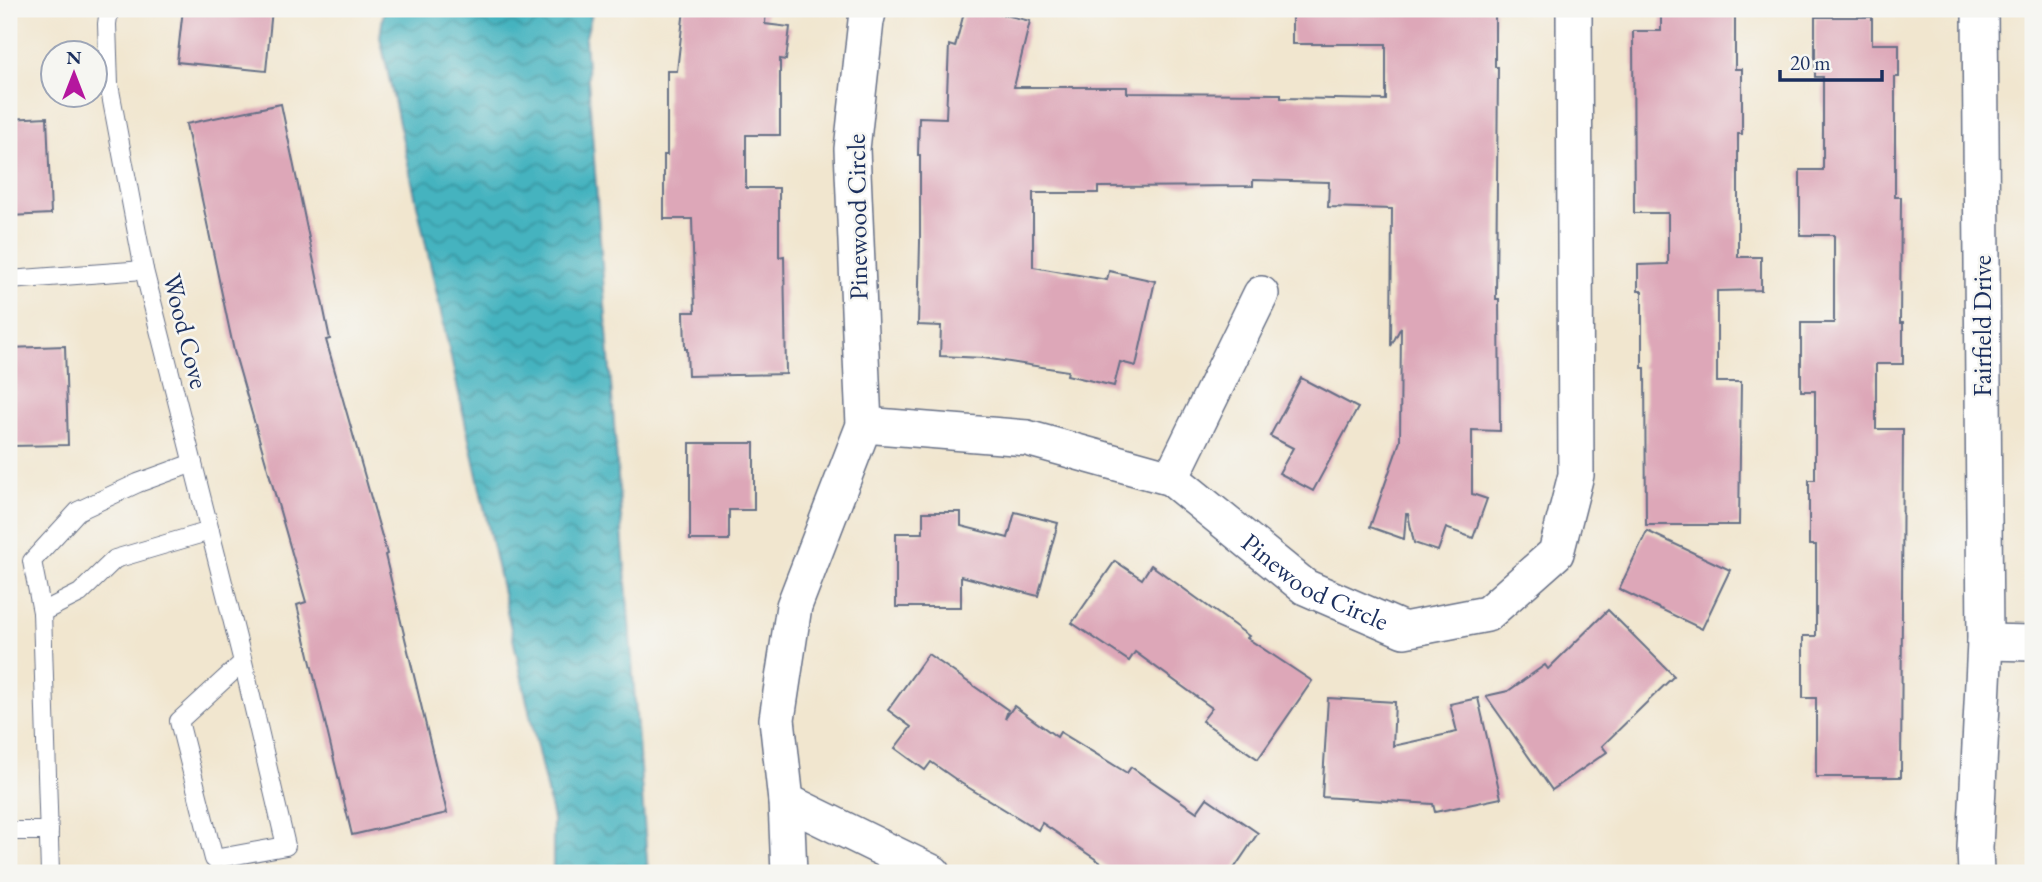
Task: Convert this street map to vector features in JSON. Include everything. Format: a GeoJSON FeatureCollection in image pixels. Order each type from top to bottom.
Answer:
{"type":"FeatureCollection","features":[{"type":"Feature","properties":{"kind":"street","name":"Pinewood Circle"},"geometry":{"type":"LineString","coordinates":[[789,873],[786,801],[777,719],[794,606],[864,425],[852,149],[869,9]]}},
{"type":"Feature","properties":{"kind":"street","name":"Pinewood Circle"},"geometry":{"type":"LineString","coordinates":[[864,425],[1027,438],[1171,478],[1305,587],[1404,631],[1487,614],[1556,553],[1576,475],[1574,9]]}},
{"type":"Feature","properties":{"kind":"street","name":"Fairfield Drive"},"geometry":{"type":"LineString","coordinates":[[1976,873],[1985,642],[1980,9]]}},
{"type":"Feature","properties":{"kind":"street"},"geometry":{"type":"LineString","coordinates":[[1171,478],[1261,294]]}},
{"type":"Feature","properties":{"kind":"street"},"geometry":{"type":"LineString","coordinates":[[1985,642],[2033,643]]}},
{"type":"Feature","properties":{"kind":"street"},"geometry":{"type":"LineString","coordinates":[[786,801],[933,873]]}},
{"type":"Feature","properties":{"kind":"lane","name":"Wood Cove"},"geometry":{"type":"LineString","coordinates":[[108,9],[109,85],[144,270],[243,662],[286,846],[214,859],[179,721],[243,662]]}},
{"type":"Feature","properties":{"kind":"lane"},"geometry":{"type":"LineString","coordinates":[[9,280],[144,270]]}},
{"type":"Feature","properties":{"kind":"lane"},"geometry":{"type":"LineString","coordinates":[[50,873],[41,612],[32,561],[78,511],[192,463]]}},
{"type":"Feature","properties":{"kind":"lane"},"geometry":{"type":"LineString","coordinates":[[41,612],[80,593],[115,559],[210,531]]}},
{"type":"Feature","properties":{"kind":"lane"},"geometry":{"type":"LineString","coordinates":[[9,831],[49,831]]}},
{"type":"Feature","properties":{"kind":"water"},"geometry":{"type":"Polygon","coordinates":[[[384,9],[593,9],[585,40],[648,873],[553,873],[553,819],[380,37],[384,9]]]}},
{"type":"Feature","properties":{"kind":"building"},"geometry":{"type":"Polygon","coordinates":[[[183,9],[272,9],[266,71],[177,62],[183,9]]]}},
{"type":"Feature","properties":{"kind":"building"},"geometry":{"type":"Polygon","coordinates":[[[684,9],[766,9],[765,24],[790,27],[786,60],[780,59],[780,135],[746,135],[746,188],[779,188],[779,257],[784,256],[786,374],[688,376],[684,312],[695,312],[692,219],[664,219],[667,71],[677,71],[684,9]]]}},
{"type":"Feature","properties":{"kind":"building"},"geometry":{"type":"Polygon","coordinates":[[[965,9],[980,9],[1030,21],[1014,87],[1127,87],[1127,93],[1281,94],[1281,98],[1386,100],[1386,44],[1292,44],[1292,9],[1495,9],[1495,67],[1498,67],[1496,299],[1499,299],[1500,431],[1472,430],[1472,494],[1487,499],[1473,538],[1446,528],[1438,551],[1414,543],[1408,514],[1404,539],[1370,527],[1400,441],[1401,327],[1391,346],[1392,209],[1328,207],[1329,182],[1253,180],[1253,186],[1098,187],[1098,193],[1033,193],[1033,267],[1107,280],[1109,271],[1155,281],[1136,366],[1120,362],[1114,386],[1067,375],[1068,371],[984,358],[940,356],[941,326],[918,325],[919,117],[946,118],[949,45],[955,47],[965,9]]]}},
{"type":"Feature","properties":{"kind":"building"},"geometry":{"type":"Polygon","coordinates":[[[1661,9],[1735,9],[1735,69],[1742,69],[1742,134],[1738,134],[1738,257],[1761,257],[1761,290],[1717,291],[1717,382],[1741,382],[1739,525],[1646,525],[1645,368],[1642,368],[1642,291],[1638,291],[1638,265],[1668,264],[1668,213],[1634,213],[1633,31],[1661,31],[1661,9]]]}},
{"type":"Feature","properties":{"kind":"building"},"geometry":{"type":"Polygon","coordinates":[[[1815,17],[1872,17],[1872,44],[1899,44],[1899,77],[1895,77],[1895,197],[1901,197],[1900,323],[1903,323],[1903,364],[1876,364],[1876,429],[1903,429],[1901,777],[1816,777],[1816,698],[1803,698],[1803,636],[1816,636],[1816,545],[1809,545],[1809,480],[1815,480],[1815,391],[1801,391],[1801,323],[1834,323],[1834,235],[1800,235],[1800,170],[1823,170],[1823,77],[1815,77],[1815,17]]]}},
{"type":"Feature","properties":{"kind":"building"},"geometry":{"type":"Polygon","coordinates":[[[281,104],[330,339],[326,340],[387,554],[385,555],[447,813],[352,835],[297,605],[306,602],[234,351],[186,124],[281,104]]]}},
{"type":"Feature","properties":{"kind":"building"},"geometry":{"type":"Polygon","coordinates":[[[47,117],[51,214],[9,216],[9,119],[47,117]]]}},
{"type":"Feature","properties":{"kind":"building"},"geometry":{"type":"Polygon","coordinates":[[[65,346],[68,445],[9,446],[9,348],[65,346]]]}},
{"type":"Feature","properties":{"kind":"building"},"geometry":{"type":"Polygon","coordinates":[[[1301,378],[1358,408],[1313,491],[1279,473],[1293,448],[1270,436],[1301,378]]]}},
{"type":"Feature","properties":{"kind":"building"},"geometry":{"type":"Polygon","coordinates":[[[690,443],[754,443],[754,510],[729,510],[729,540],[690,540],[690,443]]]}},
{"type":"Feature","properties":{"kind":"building"},"geometry":{"type":"Polygon","coordinates":[[[923,512],[961,512],[961,526],[1008,538],[1015,512],[1058,523],[1038,596],[961,576],[961,607],[896,607],[896,533],[923,533],[923,512]]]}},
{"type":"Feature","properties":{"kind":"building"},"geometry":{"type":"Polygon","coordinates":[[[1647,531],[1730,570],[1702,629],[1619,589],[1647,531]]]}},
{"type":"Feature","properties":{"kind":"building"},"geometry":{"type":"Polygon","coordinates":[[[1115,561],[1142,579],[1151,565],[1249,636],[1247,638],[1312,681],[1258,759],[1202,721],[1212,708],[1135,652],[1129,661],[1072,623],[1115,561]]]}},
{"type":"Feature","properties":{"kind":"building"},"geometry":{"type":"Polygon","coordinates":[[[1608,610],[1674,676],[1602,746],[1607,752],[1552,790],[1486,696],[1508,691],[1545,665],[1548,669],[1608,610]]]}},
{"type":"Feature","properties":{"kind":"building"},"geometry":{"type":"Polygon","coordinates":[[[928,654],[1008,710],[1005,719],[1014,706],[1057,737],[1060,732],[1127,773],[1131,767],[1197,812],[1207,798],[1258,833],[1231,873],[1116,873],[1042,823],[1038,830],[931,762],[925,770],[895,748],[911,727],[888,710],[928,654]]]}},
{"type":"Feature","properties":{"kind":"building"},"geometry":{"type":"Polygon","coordinates":[[[1328,698],[1395,702],[1393,746],[1457,732],[1450,704],[1478,698],[1501,798],[1435,812],[1433,804],[1322,797],[1328,698]]]}}]}
